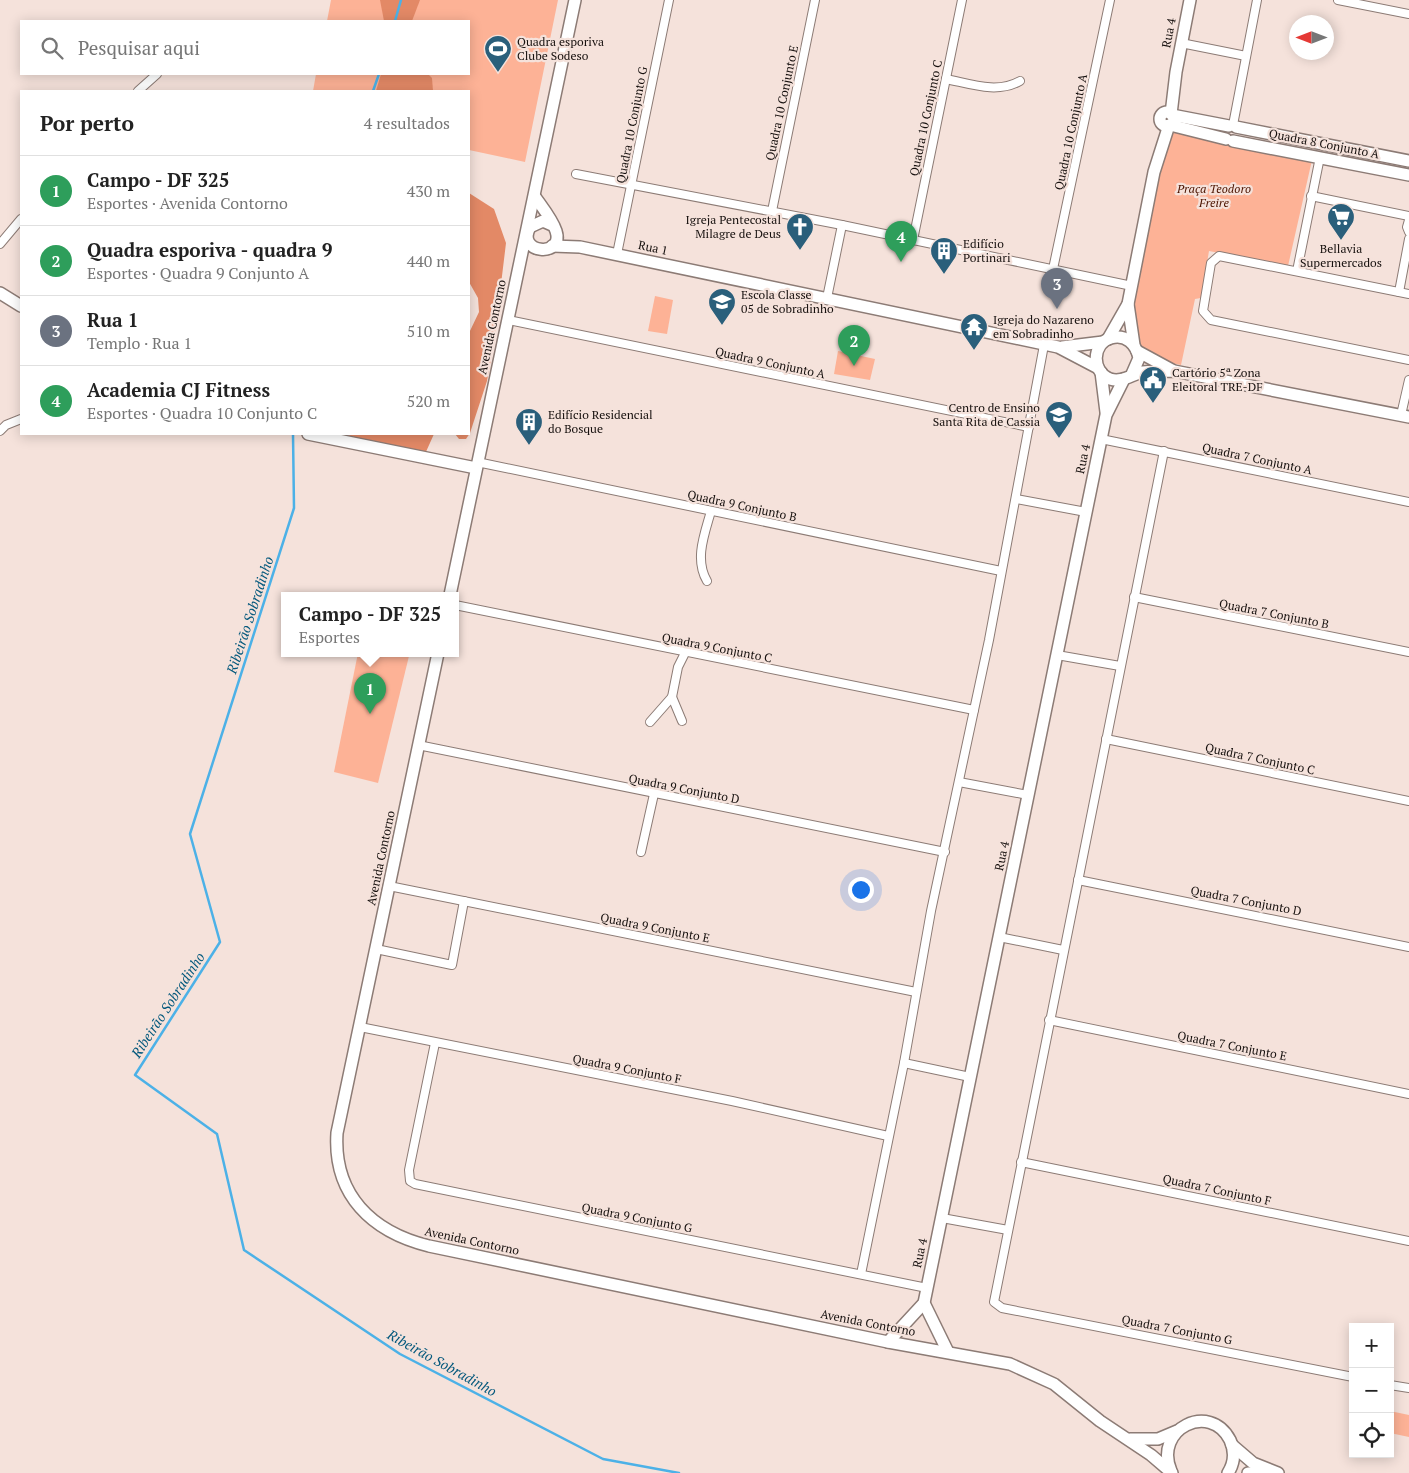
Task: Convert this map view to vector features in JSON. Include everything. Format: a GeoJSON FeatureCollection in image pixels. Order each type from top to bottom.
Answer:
{"type":"FeatureCollection","features":[{"type":"Feature","properties":{"kind":"street","name":"Avenida Contorno"},"geometry":{"type":"LineString","coordinates":[[451,592],[575,0]]}},
{"type":"Feature","properties":{"kind":"street","name":"Quadra 10 Conjunto G"},"geometry":{"type":"LineString","coordinates":[[617,254],[669,0]]}},
{"type":"Feature","properties":{"kind":"street","name":"Quadra 10 Conjunto E"},"geometry":{"type":"LineString","coordinates":[[772,211],[815,0]]}},
{"type":"Feature","properties":{"kind":"street","name":"Quadra 10 Conjunto C"},"geometry":{"type":"LineString","coordinates":[[912,240],[962,0]]}},
{"type":"Feature","properties":{"kind":"street","name":"Quadra 10 Conjunto A"},"geometry":{"type":"LineString","coordinates":[[1053,269],[1110,0]]}},
{"type":"Feature","properties":{"kind":"street","name":"Rua 4"},"geometry":{"type":"LineString","coordinates":[[1132,286],[1159,151],[1168,119],[1190,0]]}},
{"type":"Feature","properties":{"kind":"street"},"geometry":{"type":"LineString","coordinates":[[1229,140],[1224,131],[1233,126],[1257,0]]}},
{"type":"Feature","properties":{"kind":"street"},"geometry":{"type":"LineString","coordinates":[[1338,0],[1409,14]]}},
{"type":"Feature","properties":{"kind":"street"},"geometry":{"type":"LineString","coordinates":[[1182,43],[1246,56]]}},
{"type":"Feature","properties":{"kind":"street"},"geometry":{"type":"LineString","coordinates":[[139,90],[156,75]]}},
{"type":"Feature","properties":{"kind":"street"},"geometry":{"type":"LineString","coordinates":[[946,80],[999,89],[1009,87],[1020,81]]}},
{"type":"Feature","properties":{"kind":"street","name":"Quadra 8 Conjunto A"},"geometry":{"type":"LineString","coordinates":[[1168,119],[1233,126],[1407,161]]}},
{"type":"Feature","properties":{"kind":"street","name":"Quadra 8 Conjunto A"},"geometry":{"type":"LineString","coordinates":[[1168,119],[1229,140],[1406,174]]}},
{"type":"Feature","properties":{"kind":"street"},"geometry":{"type":"LineString","coordinates":[[1297,271],[1320,157]]}},
{"type":"Feature","properties":{"kind":"street"},"geometry":{"type":"LineString","coordinates":[[1387,171],[1385,162],[1389,157]]}},
{"type":"Feature","properties":{"kind":"street"},"geometry":{"type":"LineString","coordinates":[[1406,174],[1407,161]]}},
{"type":"Feature","properties":{"kind":"street"},"geometry":{"type":"LineString","coordinates":[[576,174],[842,225],[1132,286],[1128,304],[1096,354],[1106,415]]}},
{"type":"Feature","properties":{"kind":"street"},"geometry":{"type":"LineString","coordinates":[[1311,196],[1409,216]]}},
{"type":"Feature","properties":{"kind":"street"},"geometry":{"type":"LineString","coordinates":[[535,197],[554,227],[556,239],[546,248],[532,246],[527,232],[538,221],[554,227]]}},
{"type":"Feature","properties":{"kind":"street"},"geometry":{"type":"LineString","coordinates":[[0,244],[20,220]]}},
{"type":"Feature","properties":{"kind":"street"},"geometry":{"type":"LineString","coordinates":[[1409,220],[1407,227],[1409,232]]}},
{"type":"Feature","properties":{"kind":"street"},"geometry":{"type":"LineString","coordinates":[[827,298],[842,225]]}},
{"type":"Feature","properties":{"kind":"street","name":"Rua 1"},"geometry":{"type":"LineString","coordinates":[[554,227],[580,247]]}},
{"type":"Feature","properties":{"kind":"street"},"geometry":{"type":"LineString","coordinates":[[1399,292],[1409,239]]}},
{"type":"Feature","properties":{"kind":"street","name":"Rua 1"},"geometry":{"type":"LineString","coordinates":[[546,248],[580,247],[617,254],[1058,348]]}},
{"type":"Feature","properties":{"kind":"street","name":"Avenida Contorno"},"geometry":{"type":"LineString","coordinates":[[519,270],[546,248]]}},
{"type":"Feature","properties":{"kind":"street"},"geometry":{"type":"LineString","coordinates":[[1409,294],[1219,256],[1211,263],[1203,311],[1211,320],[1409,360]]}},
{"type":"Feature","properties":{"kind":"street"},"geometry":{"type":"LineString","coordinates":[[0,294],[20,305]]}},
{"type":"Feature","properties":{"kind":"street"},"geometry":{"type":"LineString","coordinates":[[1106,415],[1128,377],[1138,364],[1128,304]]}},
{"type":"Feature","properties":{"kind":"street","name":"Quadra 9 Conjunto A"},"geometry":{"type":"LineString","coordinates":[[508,320],[1029,427]]}},
{"type":"Feature","properties":{"kind":"street"},"geometry":{"type":"LineString","coordinates":[[1058,348],[1122,338],[1174,371]]}},
{"type":"Feature","properties":{"kind":"street"},"geometry":{"type":"LineString","coordinates":[[860,1274],[1016,499],[1044,345]]}},
{"type":"Feature","properties":{"kind":"street"},"geometry":{"type":"LineString","coordinates":[[1058,348],[1099,370],[1111,379],[1174,371],[1405,416],[1409,384]]}},
{"type":"Feature","properties":{"kind":"street","name":"Rua 4"},"geometry":{"type":"LineString","coordinates":[[924,1303],[1106,415]]}},
{"type":"Feature","properties":{"kind":"street"},"geometry":{"type":"LineString","coordinates":[[0,431],[6,425],[20,419]]}},
{"type":"Feature","properties":{"kind":"street"},"geometry":{"type":"LineString","coordinates":[[313,435],[477,465]]}},
{"type":"Feature","properties":{"kind":"street","name":"Quadra 7 Conjunto A"},"geometry":{"type":"LineString","coordinates":[[1101,439],[1409,502]]}},
{"type":"Feature","properties":{"kind":"street"},"geometry":{"type":"LineString","coordinates":[[942,1218],[1008,1230],[1164,451]]}},
{"type":"Feature","properties":{"kind":"street","name":"Quadra 9 Conjunto B"},"geometry":{"type":"LineString","coordinates":[[477,465],[710,510],[1001,571]]}},
{"type":"Feature","properties":{"kind":"street"},"geometry":{"type":"LineString","coordinates":[[1016,499],[1086,512]]}},
{"type":"Feature","properties":{"kind":"street"},"geometry":{"type":"LineString","coordinates":[[707,580],[701,566],[700,556],[710,510]]}},
{"type":"Feature","properties":{"kind":"street","name":"Quadra 7 Conjunto B"},"geometry":{"type":"LineString","coordinates":[[1134,597],[1409,652]]}},
{"type":"Feature","properties":{"kind":"street","name":"Quadra 9 Conjunto C"},"geometry":{"type":"LineString","coordinates":[[459,606],[974,710]]}},
{"type":"Feature","properties":{"kind":"street"},"geometry":{"type":"LineString","coordinates":[[650,722],[672,698],[678,667],[685,653]]}},
{"type":"Feature","properties":{"kind":"street"},"geometry":{"type":"LineString","coordinates":[[1057,655],[1120,666]]}},
{"type":"Feature","properties":{"kind":"street","name":"Avenida Contorno"},"geometry":{"type":"LineString","coordinates":[[437,657],[337,1132],[338,1162],[344,1180],[359,1206],[368,1217],[389,1232],[429,1246],[888,1342],[1010,1364],[1054,1384],[1092,1415],[1151,1454],[1172,1473]]}},
{"type":"Feature","properties":{"kind":"street"},"geometry":{"type":"LineString","coordinates":[[672,698],[682,721]]}},
{"type":"Feature","properties":{"kind":"street","name":"Quadra 7 Conjunto C"},"geometry":{"type":"LineString","coordinates":[[1106,739],[1409,801]]}},
{"type":"Feature","properties":{"kind":"street","name":"Quadra 9 Conjunto D"},"geometry":{"type":"LineString","coordinates":[[418,745],[945,852]]}},
{"type":"Feature","properties":{"kind":"street"},"geometry":{"type":"LineString","coordinates":[[959,782],[1028,795]]}},
{"type":"Feature","properties":{"kind":"street"},"geometry":{"type":"LineString","coordinates":[[641,852],[654,794]]}},
{"type":"Feature","properties":{"kind":"street","name":"Quadra 7 Conjunto D"},"geometry":{"type":"LineString","coordinates":[[1078,880],[1409,947]]}},
{"type":"Feature","properties":{"kind":"street","name":"Quadra 9 Conjunto E"},"geometry":{"type":"LineString","coordinates":[[389,886],[916,992]]}},
{"type":"Feature","properties":{"kind":"street"},"geometry":{"type":"LineString","coordinates":[[376,949],[452,965],[464,901]]}},
{"type":"Feature","properties":{"kind":"street"},"geometry":{"type":"LineString","coordinates":[[999,937],[1063,950]]}},
{"type":"Feature","properties":{"kind":"street","name":"Quadra 7 Conjunto E"},"geometry":{"type":"LineString","coordinates":[[1050,1020],[1409,1094]]}},
{"type":"Feature","properties":{"kind":"street","name":"Quadra 9 Conjunto F"},"geometry":{"type":"LineString","coordinates":[[360,1026],[732,1101],[888,1136]]}},
{"type":"Feature","properties":{"kind":"street","name":"Quadra 9 Conjunto G"},"geometry":{"type":"LineString","coordinates":[[435,1042],[409,1170],[410,1181],[432,1188],[927,1288]]}},
{"type":"Feature","properties":{"kind":"street"},"geometry":{"type":"LineString","coordinates":[[904,1063],[970,1077]]}},
{"type":"Feature","properties":{"kind":"street","name":"Quadra 7 Conjunto F"},"geometry":{"type":"LineString","coordinates":[[1021,1162],[1409,1241]]}},
{"type":"Feature","properties":{"kind":"street","name":"Quadra 7 Conjunto G"},"geometry":{"type":"LineString","coordinates":[[1008,1230],[994,1299],[997,1306],[1349,1376]]}},
{"type":"Feature","properties":{"kind":"street"},"geometry":{"type":"LineString","coordinates":[[888,1342],[924,1303],[948,1352]]}},
{"type":"Feature","properties":{"kind":"street"},"geometry":{"type":"LineString","coordinates":[[1394,1386],[1409,1388]]}},
{"type":"Feature","properties":{"kind":"street"},"geometry":{"type":"LineString","coordinates":[[1172,1473],[1168,1463],[1167,1451],[1170,1440],[1186,1424],[1197,1422],[1208,1422],[1219,1427],[1227,1435],[1232,1445],[1234,1456],[1228,1473]]}},
{"type":"Feature","properties":{"kind":"street"},"geometry":{"type":"LineString","coordinates":[[1128,1439],[1158,1439],[1177,1431]]}},
{"type":"Feature","properties":{"kind":"street"},"geometry":{"type":"LineString","coordinates":[[1232,1445],[1253,1463],[1278,1473]]}},
{"type":"Feature","properties":{"kind":"street"},"geometry":{"type":"LineString","coordinates":[[1248,1473],[1262,1473]]}},
{"type":"Feature","properties":{"kind":"green space"},"geometry":{"type":"Polygon","coordinates":[[[331,0],[558,0],[525,162],[470,150],[470,90],[313,90],[316,75],[470,75],[470,20],[327,20],[331,0]]]}},
{"type":"Feature","properties":{"kind":"green space","name":"Praça Teodoro Freire"},"geometry":{"type":"Polygon","coordinates":[[[1171,132],[1312,160],[1288,266],[1209,251],[1201,298],[1195,299],[1181,365],[1161,361],[1137,344],[1129,308],[1162,155],[1171,132]]]}},
{"type":"Feature","properties":{"kind":"green space"},"geometry":{"type":"Polygon","coordinates":[[[655,296],[673,300],[667,334],[648,331],[655,296]]]}},
{"type":"Feature","properties":{"kind":"green space"},"geometry":{"type":"Polygon","coordinates":[[[838,351],[875,359],[870,380],[834,374],[838,351]]]}},
{"type":"Feature","properties":{"kind":"green space"},"geometry":{"type":"Polygon","coordinates":[[[357,657],[409,657],[378,783],[334,772],[357,657]]]}},
{"type":"Feature","properties":{"kind":"green space"},"geometry":{"type":"Polygon","coordinates":[[[1394,1412],[1409,1415],[1409,1437],[1394,1434],[1394,1412]]]}},
{"type":"Feature","properties":{"kind":"shaded area"},"geometry":{"type":"Polygon","coordinates":[[[380,0],[420,0],[412,20],[384,20],[380,0]]]}},
{"type":"Feature","properties":{"kind":"shaded area"},"geometry":{"type":"Polygon","coordinates":[[[381,75],[429,75],[432,78],[433,90],[376,90],[381,75]]]}},
{"type":"Feature","properties":{"kind":"shaded area"},"geometry":{"type":"Polygon","coordinates":[[[470,194],[494,209],[506,243],[494,342],[487,381],[470,433],[470,331],[479,312],[478,298],[470,284],[470,194]]]}},
{"type":"Feature","properties":{"kind":"shaded area"},"geometry":{"type":"Polygon","coordinates":[[[345,435],[434,435],[425,454],[404,451],[345,435]]]}},
{"type":"Feature","properties":{"kind":"shaded area"},"geometry":{"type":"Polygon","coordinates":[[[456,435],[469,435],[466,439],[459,439],[456,435]]]}},
{"type":"Feature","properties":{"kind":"waterway","name":"Ribeirão Sobradinho"},"geometry":{"type":"LineString","coordinates":[[395,20],[401,0]]}},
{"type":"Feature","properties":{"kind":"waterway","name":"Ribeirão Sobradinho"},"geometry":{"type":"LineString","coordinates":[[373,90],[379,75]]}},
{"type":"Feature","properties":{"kind":"waterway","name":"Ribeirão Sobradinho"},"geometry":{"type":"LineString","coordinates":[[293,435],[294,508],[190,834],[220,942],[135,1075],[217,1134],[244,1250],[400,1354],[603,1459],[679,1473]]}},
{"type":"Feature","properties":{"kind":"place","name":"Quadra esporiva Clube Sodeso"},"geometry":{"type":"Point","coordinates":[498,73]}},
{"type":"Feature","properties":{"kind":"place","name":"Bellavia Supermercados"},"geometry":{"type":"Point","coordinates":[1341,241]}},
{"type":"Feature","properties":{"kind":"place","name":"Igreja Pentecostal Milagre de Deus"},"geometry":{"type":"Point","coordinates":[800,251]}},
{"type":"Feature","properties":{"kind":"place","name":"Academia CJ Fitness"},"geometry":{"type":"Point","coordinates":[901,262]}},
{"type":"Feature","properties":{"kind":"place","name":"Edifício Portinari"},"geometry":{"type":"Point","coordinates":[944,275]}},
{"type":"Feature","properties":{"kind":"place","name":"Rua 1"},"geometry":{"type":"Point","coordinates":[1057,309]}},
{"type":"Feature","properties":{"kind":"place","name":"Escola Classe 05 de Sobradinho"},"geometry":{"type":"Point","coordinates":[722,326]}},
{"type":"Feature","properties":{"kind":"place","name":"Igreja do Nazareno em Sobradinho"},"geometry":{"type":"Point","coordinates":[974,351]}},
{"type":"Feature","properties":{"kind":"place","name":"Quadra esporiva - quadra 9"},"geometry":{"type":"Point","coordinates":[854,366]}},
{"type":"Feature","properties":{"kind":"place","name":"Cartório 5ª Zona Eleitoral TRE-DF"},"geometry":{"type":"Point","coordinates":[1153,404]}},
{"type":"Feature","properties":{"kind":"place","name":"Centro de Ensino Santa Rita de Cassia"},"geometry":{"type":"Point","coordinates":[1059,439]}},
{"type":"Feature","properties":{"kind":"place","name":"Edifício Residencial do Bosque"},"geometry":{"type":"Point","coordinates":[529,446]}},
{"type":"Feature","properties":{"kind":"place","name":"Campo - DF 325"},"geometry":{"type":"Point","coordinates":[370,714]}}]}
